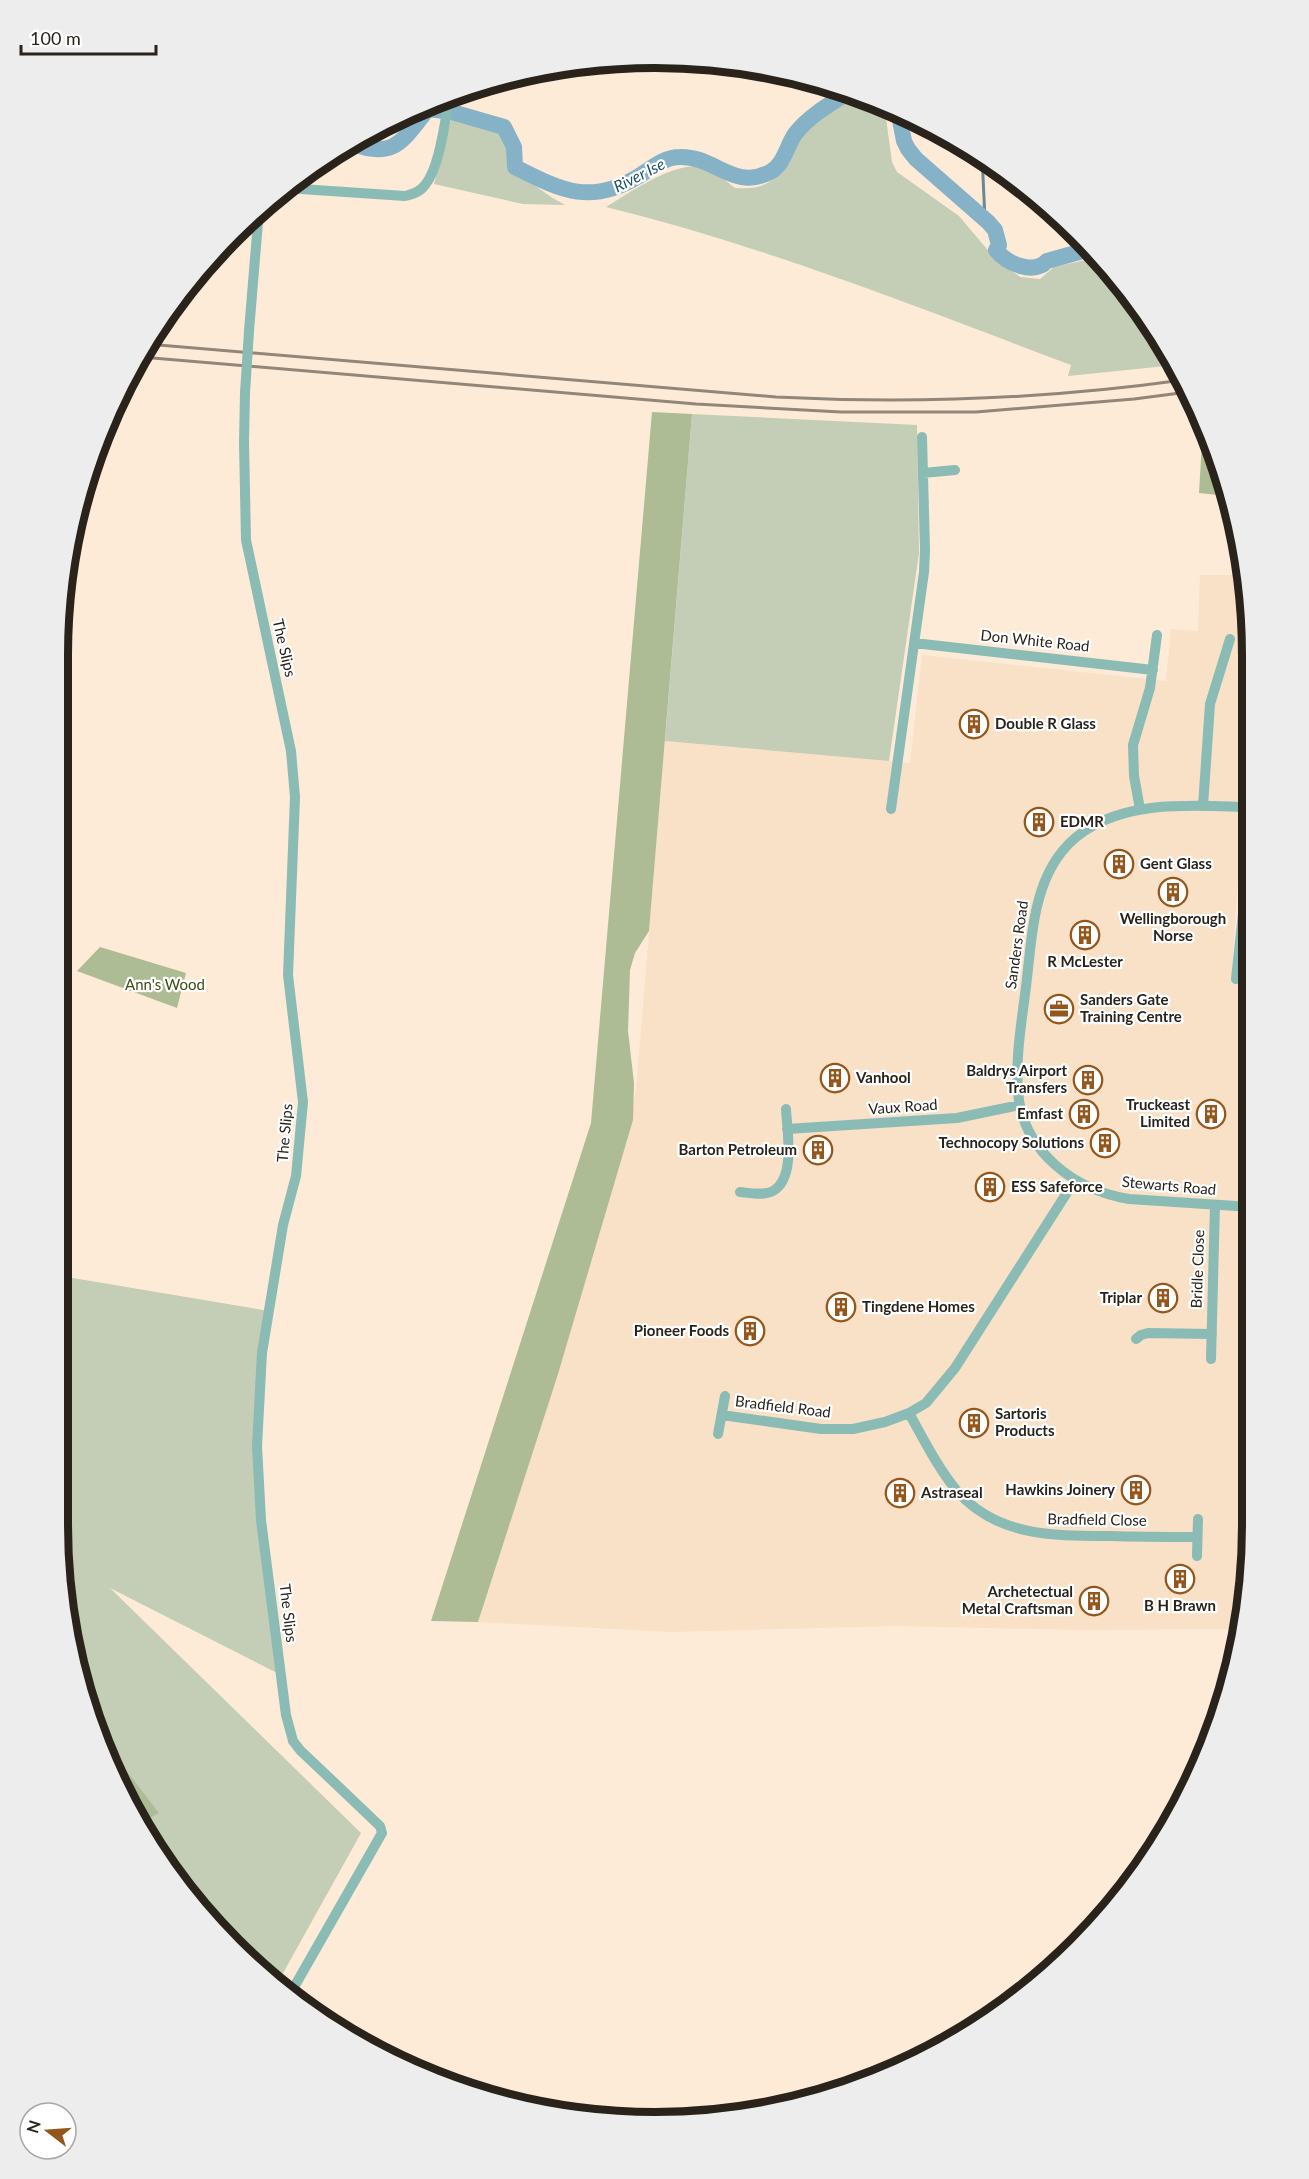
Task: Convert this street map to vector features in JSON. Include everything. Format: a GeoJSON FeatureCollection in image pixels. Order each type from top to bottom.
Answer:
{"type":"FeatureCollection","features":[{"type":"Feature","properties":{"kind":"street"},"geometry":{"type":"LineString","coordinates":[[297,189],[405,196],[418,192],[426,184],[434,168],[448,106]]}},
{"type":"Feature","properties":{"kind":"street","name":"The Slips"},"geometry":{"type":"LineString","coordinates":[[258,221],[245,393],[246,540],[291,751],[295,797],[288,975],[303,1102],[296,1176],[283,1225],[262,1353],[257,1446],[261,1520],[286,1715],[293,1741],[380,1826],[382,1833],[294,1987]]}},
{"type":"Feature","properties":{"kind":"street"},"geometry":{"type":"LineString","coordinates":[[891,809],[925,550],[922,437]]}},
{"type":"Feature","properties":{"kind":"street"},"geometry":{"type":"LineString","coordinates":[[923,473],[955,470]]}},
{"type":"Feature","properties":{"kind":"street"},"geometry":{"type":"LineString","coordinates":[[1140,809],[1134,776],[1133,745],[1150,688],[1156,635]]}},
{"type":"Feature","properties":{"kind":"street"},"geometry":{"type":"LineString","coordinates":[[1203,806],[1210,704],[1230,639]]}},
{"type":"Feature","properties":{"kind":"street","name":"Don White Road"},"geometry":{"type":"LineString","coordinates":[[914,643],[1153,670]]}},
{"type":"Feature","properties":{"kind":"street","name":"Sanders Road"},"geometry":{"type":"LineString","coordinates":[[1020,1105],[1017,1077],[1034,916],[1044,883],[1060,853],[1082,832],[1106,818],[1140,809],[1242,807]]}},
{"type":"Feature","properties":{"kind":"street"},"geometry":{"type":"LineString","coordinates":[[1236,979],[1242,954]]}},
{"type":"Feature","properties":{"kind":"street","name":"Vaux Road"},"geometry":{"type":"LineString","coordinates":[[787,1129],[957,1119],[1020,1105]]}},
{"type":"Feature","properties":{"kind":"street","name":"Stewarts Road"},"geometry":{"type":"LineString","coordinates":[[1020,1105],[1041,1150],[1058,1169],[1095,1191],[1120,1198],[1242,1206]]}},
{"type":"Feature","properties":{"kind":"street"},"geometry":{"type":"LineString","coordinates":[[740,1192],[765,1193],[774,1191],[782,1183],[789,1159],[786,1109]]}},
{"type":"Feature","properties":{"kind":"street","name":"Bradfield Road"},"geometry":{"type":"LineString","coordinates":[[722,1414],[821,1429],[840,1429],[877,1424],[909,1413],[926,1403],[955,1368],[1075,1180]]}},
{"type":"Feature","properties":{"kind":"street","name":"Bridle Close"},"geometry":{"type":"LineString","coordinates":[[1211,1359],[1215,1205]]}},
{"type":"Feature","properties":{"kind":"street"},"geometry":{"type":"LineString","coordinates":[[1136,1339],[1148,1333],[1212,1334]]}},
{"type":"Feature","properties":{"kind":"street","name":"Bradfield Road"},"geometry":{"type":"LineString","coordinates":[[718,1434],[725,1396]]}},
{"type":"Feature","properties":{"kind":"street","name":"Bradfield Close"},"geometry":{"type":"LineString","coordinates":[[909,1413],[936,1460],[958,1492],[983,1513],[1005,1525],[1048,1535],[1197,1537]]}},
{"type":"Feature","properties":{"kind":"street"},"geometry":{"type":"LineString","coordinates":[[1197,1556],[1198,1519]]}},
{"type":"Feature","properties":{"kind":"shaded area"},"geometry":{"type":"Polygon","coordinates":[[[1200,575],[1236,575],[1242,654],[1242,815],[1232,973],[1242,975],[1242,1525],[1232,1629],[1081,1630],[895,1626],[672,1632],[478,1622],[628,1137],[636,1089],[665,741],[910,763],[922,655],[1166,681],[1171,629],[1198,631],[1200,575]]]}},
{"type":"Feature","properties":{"kind":"green space"},"geometry":{"type":"Polygon","coordinates":[[[849,101],[886,115],[892,162],[897,172],[959,216],[992,255],[1020,277],[1040,279],[1054,267],[1089,259],[1143,328],[1166,366],[1068,376],[1071,365],[898,300],[724,240],[606,207],[641,185],[684,167],[697,166],[709,169],[735,188],[763,185],[778,173],[802,135],[822,118],[849,101]]]}},
{"type":"Feature","properties":{"kind":"green space"},"geometry":{"type":"Polygon","coordinates":[[[452,116],[501,129],[512,147],[512,169],[565,205],[523,204],[434,184],[452,116]]]}},
{"type":"Feature","properties":{"kind":"green space"},"geometry":{"type":"Polygon","coordinates":[[[652,412],[692,414],[649,931],[635,953],[630,970],[628,1031],[634,1083],[633,1120],[558,1374],[478,1622],[431,1621],[591,1123],[652,412]]]}},
{"type":"Feature","properties":{"kind":"green space"},"geometry":{"type":"Polygon","coordinates":[[[692,414],[917,425],[919,553],[889,761],[665,741],[692,414]]]}},
{"type":"Feature","properties":{"kind":"green space"},"geometry":{"type":"Polygon","coordinates":[[[1202,443],[1219,495],[1199,493],[1202,443]]]}},
{"type":"Feature","properties":{"kind":"green space","name":"Ann's Wood"},"geometry":{"type":"Polygon","coordinates":[[[100,947],[186,973],[177,1008],[77,971],[100,947]]]}},
{"type":"Feature","properties":{"kind":"green space"},"geometry":{"type":"Polygon","coordinates":[[[68,1277],[269,1311],[257,1446],[281,1675],[110,1588],[361,1833],[281,1977],[239,1940],[189,1882],[166,1851],[128,1784],[99,1713],[79,1639],[73,1601],[68,1525],[68,1277]]]}},
{"type":"Feature","properties":{"kind":"green space"},"geometry":{"type":"Polygon","coordinates":[[[116,1757],[159,1813],[147,1819],[116,1757]]]}},
{"type":"Feature","properties":{"kind":"waterway","name":"River Ise"},"geometry":{"type":"LineString","coordinates":[[436,110],[452,112],[504,127],[514,147],[515,167],[562,188],[590,192],[621,185],[653,166],[674,157],[692,158],[746,178],[757,177],[775,169],[795,134],[820,111],[840,98]]}},
{"type":"Feature","properties":{"kind":"waterway","name":"River Ise"},"geometry":{"type":"LineString","coordinates":[[360,146],[388,148],[404,138],[423,115]]}},
{"type":"Feature","properties":{"kind":"waterway","name":"River Ise"},"geometry":{"type":"LineString","coordinates":[[900,122],[908,149],[916,159],[988,222],[995,230],[999,245],[996,250],[1007,260],[1021,266],[1035,267],[1047,261],[1081,251]]}},
{"type":"Feature","properties":{"kind":"waterway"},"geometry":{"type":"LineString","coordinates":[[983,167],[985,220]]}},
{"type":"Feature","properties":{"kind":"railway"},"geometry":{"type":"LineString","coordinates":[[156,345],[776,397],[827,399],[929,400],[1031,396],[1174,381]]}},
{"type":"Feature","properties":{"kind":"railway"},"geometry":{"type":"LineString","coordinates":[[148,358],[696,404],[841,412],[976,412],[1180,393]]}},
{"type":"Feature","properties":{"kind":"place","name":"Double R Glass"},"geometry":{"type":"Point","coordinates":[974,724]}},
{"type":"Feature","properties":{"kind":"place","name":"EDMR"},"geometry":{"type":"Point","coordinates":[1039,822]}},
{"type":"Feature","properties":{"kind":"place","name":"Gent Glass"},"geometry":{"type":"Point","coordinates":[1119,864]}},
{"type":"Feature","properties":{"kind":"place","name":"Wellingborough Norse"},"geometry":{"type":"Point","coordinates":[1173,892]}},
{"type":"Feature","properties":{"kind":"place","name":"R McLester"},"geometry":{"type":"Point","coordinates":[1085,935]}},
{"type":"Feature","properties":{"kind":"place","name":"Sanders Gate Training Centre"},"geometry":{"type":"Point","coordinates":[1059,1009]}},
{"type":"Feature","properties":{"kind":"place","name":"Vanhool"},"geometry":{"type":"Point","coordinates":[835,1078]}},
{"type":"Feature","properties":{"kind":"place","name":"Baldrys Airport Transfers"},"geometry":{"type":"Point","coordinates":[1088,1080]}},
{"type":"Feature","properties":{"kind":"place","name":"Emfast"},"geometry":{"type":"Point","coordinates":[1084,1114]}},
{"type":"Feature","properties":{"kind":"place","name":"Truckeast Limited"},"geometry":{"type":"Point","coordinates":[1211,1114]}},
{"type":"Feature","properties":{"kind":"place","name":"Technocopy Solutions"},"geometry":{"type":"Point","coordinates":[1105,1143]}},
{"type":"Feature","properties":{"kind":"place","name":"Barton Petroleum"},"geometry":{"type":"Point","coordinates":[818,1150]}},
{"type":"Feature","properties":{"kind":"place","name":"ESS Safeforce"},"geometry":{"type":"Point","coordinates":[990,1187]}},
{"type":"Feature","properties":{"kind":"place","name":"Triplar"},"geometry":{"type":"Point","coordinates":[1163,1298]}},
{"type":"Feature","properties":{"kind":"place","name":"Tingdene Homes"},"geometry":{"type":"Point","coordinates":[841,1307]}},
{"type":"Feature","properties":{"kind":"place","name":"Pioneer Foods"},"geometry":{"type":"Point","coordinates":[750,1331]}},
{"type":"Feature","properties":{"kind":"place","name":"Sartoris Products"},"geometry":{"type":"Point","coordinates":[974,1423]}},
{"type":"Feature","properties":{"kind":"place","name":"Hawkins Joinery"},"geometry":{"type":"Point","coordinates":[1136,1490]}},
{"type":"Feature","properties":{"kind":"place","name":"Astraseal"},"geometry":{"type":"Point","coordinates":[900,1493]}},
{"type":"Feature","properties":{"kind":"place","name":"B H Brawn"},"geometry":{"type":"Point","coordinates":[1180,1579]}},
{"type":"Feature","properties":{"kind":"place","name":"Archetectual Metal Craftsman"},"geometry":{"type":"Point","coordinates":[1094,1601]}}]}
